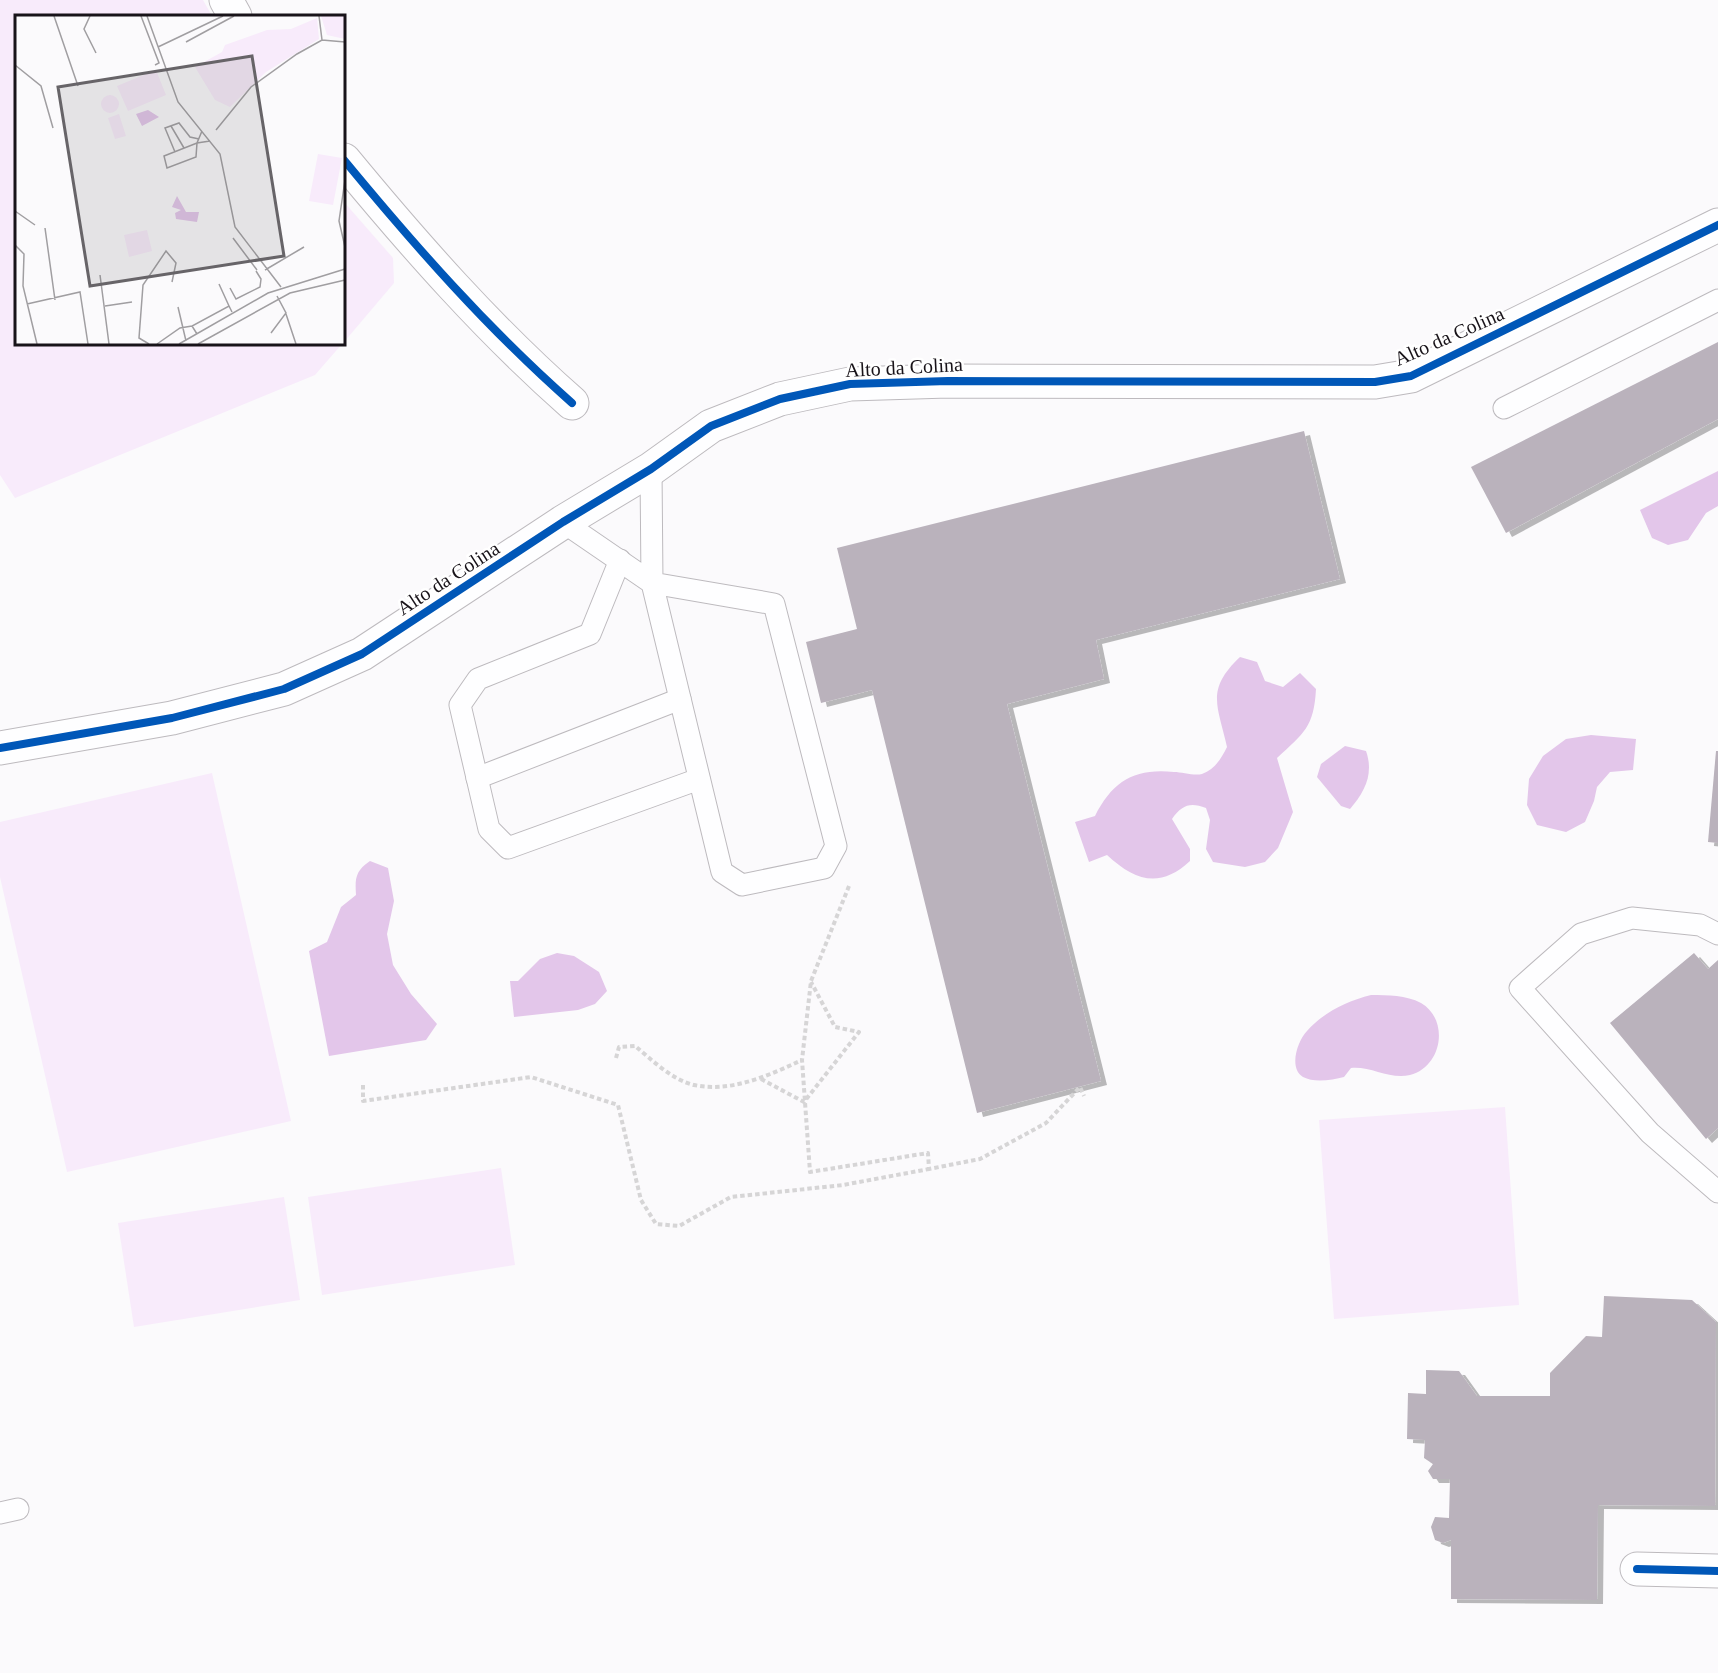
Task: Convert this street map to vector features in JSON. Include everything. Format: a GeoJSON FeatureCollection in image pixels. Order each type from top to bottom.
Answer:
{"type":"FeatureCollection","features":[{"type":"Feature","properties":{"kind":"street"},"geometry":{"type":"LineString","coordinates":[[226,0],[234,15]]}},
{"type":"Feature","properties":{"kind":"street"},"geometry":{"type":"LineString","coordinates":[[345,161],[419,251],[536,371],[572,403]]}},
{"type":"Feature","properties":{"kind":"street","name":"Alto da Colina"},"geometry":{"type":"LineString","coordinates":[[0,748],[172,718],[284,689],[362,654],[563,522],[651,469],[711,426],[780,399],[850,384],[948,381],[1375,382],[1411,376],[1718,225]]}},
{"type":"Feature","properties":{"kind":"street"},"geometry":{"type":"LineString","coordinates":[[1637,1569],[1718,1571]]}},
{"type":"Feature","properties":{"kind":"lane"},"geometry":{"type":"LineString","coordinates":[[1504,408],[1718,300]]}},
{"type":"Feature","properties":{"kind":"lane"},"geometry":{"type":"LineString","coordinates":[[563,522],[652,583],[774,604],[836,846],[824,868],[742,885],[722,872],[652,583],[651,469]]}},
{"type":"Feature","properties":{"kind":"lane"},"geometry":{"type":"LineString","coordinates":[[620,560],[590,634],[478,679],[460,705],[489,829],[508,848],[699,780]]}},
{"type":"Feature","properties":{"kind":"lane"},"geometry":{"type":"LineString","coordinates":[[477,778],[680,699]]}},
{"type":"Feature","properties":{"kind":"lane"},"geometry":{"type":"LineString","coordinates":[[1718,934],[1700,926],[1632,918],[1581,934],[1520,988],[1650,1133],[1718,1192]]}},
{"type":"Feature","properties":{"kind":"path"},"geometry":{"type":"LineString","coordinates":[[851,882],[811,981],[802,1060],[810,1172],[928,1153],[929,1169]]}},
{"type":"Feature","properties":{"kind":"path"},"geometry":{"type":"LineString","coordinates":[[804,1102],[859,1032],[835,1027],[811,981]]}},
{"type":"Feature","properties":{"kind":"path"},"geometry":{"type":"LineString","coordinates":[[616,1058],[619,1047],[635,1046],[664,1069],[693,1085],[723,1085],[761,1079],[802,1060]]}},
{"type":"Feature","properties":{"kind":"path"},"geometry":{"type":"LineString","coordinates":[[363,1085],[363,1101],[531,1077],[618,1106],[641,1200],[656,1224],[679,1226],[731,1197],[843,1185],[980,1159],[1046,1123],[1080,1087],[1084,1096]]}},
{"type":"Feature","properties":{"kind":"path"},"geometry":{"type":"LineString","coordinates":[[761,1079],[804,1102]]}},
{"type":"Feature","properties":{"kind":"shaded area"},"geometry":{"type":"Polygon","coordinates":[[[0,0],[203,0],[211,15],[15,15],[15,345],[341,345],[315,375],[15,498],[0,475],[0,0]]]}},
{"type":"Feature","properties":{"kind":"shaded area"},"geometry":{"type":"Polygon","coordinates":[[[345,203],[393,258],[394,283],[345,341],[345,203]]]}},
{"type":"Feature","properties":{"kind":"shaded area"},"geometry":{"type":"Polygon","coordinates":[[[1718,471],[1718,506],[1706,513],[1688,540],[1668,545],[1652,538],[1640,510],[1718,471]]]}},
{"type":"Feature","properties":{"kind":"shaded area"},"geometry":{"type":"Polygon","coordinates":[[[1240,657],[1257,662],[1265,681],[1283,687],[1300,673],[1316,689],[1310,721],[1301,735],[1277,758],[1293,812],[1278,848],[1265,862],[1245,867],[1213,862],[1206,849],[1210,820],[1206,808],[1191,805],[1183,808],[1172,819],[1190,849],[1190,861],[1179,870],[1168,876],[1148,878],[1128,871],[1107,855],[1089,862],[1075,822],[1095,816],[1117,786],[1126,779],[1147,772],[1202,774],[1211,769],[1220,759],[1227,747],[1218,709],[1218,689],[1222,679],[1240,657]]]}},
{"type":"Feature","properties":{"kind":"shaded area"},"geometry":{"type":"Polygon","coordinates":[[[1591,735],[1636,739],[1633,770],[1610,772],[1597,787],[1585,822],[1566,832],[1537,825],[1527,805],[1529,779],[1543,756],[1566,739],[1591,735]]]}},
{"type":"Feature","properties":{"kind":"shaded area"},"geometry":{"type":"Polygon","coordinates":[[[1345,746],[1366,751],[1369,767],[1364,789],[1350,809],[1341,806],[1317,777],[1321,764],[1345,746]]]}},
{"type":"Feature","properties":{"kind":"shaded area"},"geometry":{"type":"Polygon","coordinates":[[[212,773],[291,1121],[67,1172],[0,877],[0,822],[212,773]]]}},
{"type":"Feature","properties":{"kind":"shaded area"},"geometry":{"type":"Polygon","coordinates":[[[370,861],[388,868],[394,901],[387,934],[393,965],[411,994],[437,1024],[426,1040],[329,1056],[309,951],[327,942],[341,907],[356,895],[356,880],[359,872],[370,861]]]}},
{"type":"Feature","properties":{"kind":"shaded area"},"geometry":{"type":"Polygon","coordinates":[[[557,953],[574,956],[599,972],[607,991],[595,1004],[578,1010],[514,1017],[510,981],[518,981],[540,959],[557,953]]]}},
{"type":"Feature","properties":{"kind":"shaded area"},"geometry":{"type":"Polygon","coordinates":[[[1371,995],[1409,998],[1421,1003],[1430,1011],[1439,1031],[1435,1053],[1429,1063],[1421,1070],[1403,1076],[1358,1068],[1351,1068],[1344,1077],[1334,1079],[1307,1079],[1298,1073],[1296,1054],[1300,1041],[1307,1031],[1336,1008],[1371,995]]]}},
{"type":"Feature","properties":{"kind":"shaded area"},"geometry":{"type":"Polygon","coordinates":[[[1505,1107],[1519,1305],[1334,1319],[1319,1120],[1505,1107]]]}},
{"type":"Feature","properties":{"kind":"shaded area"},"geometry":{"type":"Polygon","coordinates":[[[501,1168],[515,1265],[322,1295],[308,1197],[501,1168]]]}},
{"type":"Feature","properties":{"kind":"shaded area"},"geometry":{"type":"Polygon","coordinates":[[[284,1197],[300,1300],[134,1327],[118,1223],[284,1197]]]}},
{"type":"Feature","properties":{"kind":"building"},"geometry":{"type":"Polygon","coordinates":[[[1718,342],[1718,419],[1506,533],[1471,467],[1718,342]]]}},
{"type":"Feature","properties":{"kind":"building"},"geometry":{"type":"Polygon","coordinates":[[[1304,431],[1340,579],[1096,640],[1104,679],[1007,704],[1101,1081],[977,1113],[872,690],[821,703],[806,642],[857,629],[837,548],[1304,431]]]}},
{"type":"Feature","properties":{"kind":"building"},"geometry":{"type":"Polygon","coordinates":[[[1716,751],[1718,751],[1718,843],[1708,842],[1716,751]]]}},
{"type":"Feature","properties":{"kind":"building"},"geometry":{"type":"Polygon","coordinates":[[[1694,953],[1708,969],[1718,960],[1718,1128],[1706,1139],[1610,1023],[1694,953]]]}},
{"type":"Feature","properties":{"kind":"building"},"geometry":{"type":"Polygon","coordinates":[[[1604,1296],[1692,1300],[1716,1322],[1715,1506],[1598,1505],[1597,1600],[1451,1599],[1451,1540],[1443,1543],[1435,1540],[1431,1527],[1435,1517],[1449,1518],[1450,1479],[1433,1479],[1428,1471],[1433,1464],[1424,1458],[1425,1440],[1407,1439],[1408,1393],[1426,1394],[1426,1370],[1459,1371],[1477,1396],[1550,1396],[1550,1373],[1586,1336],[1602,1337],[1604,1296]]]}},
{"type":"Feature","properties":{"kind":"cycle path"},"geometry":{"type":"LineString","coordinates":[[345,161],[453,286],[511,346],[572,403]]}},
{"type":"Feature","properties":{"kind":"cycle path"},"geometry":{"type":"LineString","coordinates":[[0,748],[172,718],[284,689],[362,654],[563,522],[651,469],[711,426],[780,399],[850,384],[948,381],[1375,382],[1411,376],[1718,225]]}},
{"type":"Feature","properties":{"kind":"cycle path"},"geometry":{"type":"LineString","coordinates":[[1637,1569],[1718,1571]]}}]}
